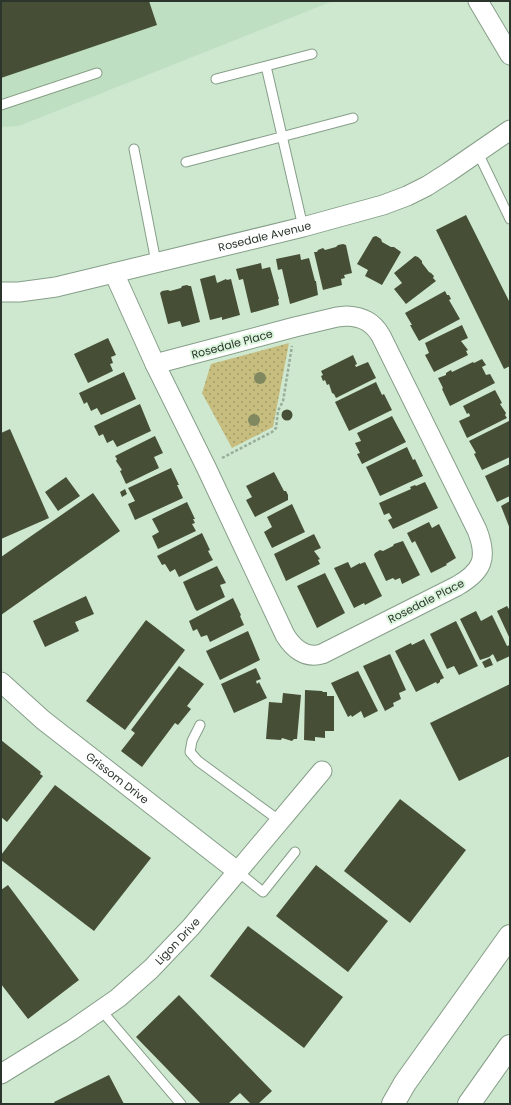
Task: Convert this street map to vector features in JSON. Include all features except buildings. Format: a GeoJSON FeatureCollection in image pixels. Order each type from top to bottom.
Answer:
{"type":"FeatureCollection","features":[{"type":"Feature","properties":{"kind":"highway"},"geometry":{"type":"LineString","coordinates":[[393,1104],[405,1083],[510,936]]}},
{"type":"Feature","properties":{"kind":"highway"},"geometry":{"type":"LineString","coordinates":[[469,1104],[510,1046]]}},
{"type":"Feature","properties":{"kind":"street"},"geometry":{"type":"LineString","coordinates":[[478,1],[510,55]]}},
{"type":"Feature","properties":{"kind":"street","name":"Rosedale Avenue"},"geometry":{"type":"LineString","coordinates":[[1,292],[56,287],[303,227],[383,205],[407,196],[444,176],[510,130]]}},
{"type":"Feature","properties":{"kind":"street","name":"Rosedale Place"},"geometry":{"type":"LineString","coordinates":[[114,273],[155,364],[206,467],[285,635],[294,647],[307,656],[322,654],[458,586],[471,577],[479,567],[483,550],[482,542],[477,530],[377,328],[367,320],[347,316],[337,317],[155,364]]}},
{"type":"Feature","properties":{"kind":"street","name":"Grissom Drive"},"geometry":{"type":"LineString","coordinates":[[1,682],[43,720],[237,871]]}},
{"type":"Feature","properties":{"kind":"street","name":"Ligon Drive"},"geometry":{"type":"LineString","coordinates":[[1,1074],[72,1030],[136,984],[191,927],[322,771]]}},
{"type":"Feature","properties":{"kind":"lane"},"geometry":{"type":"LineString","coordinates":[[216,79],[312,54]]}},
{"type":"Feature","properties":{"kind":"lane"},"geometry":{"type":"LineString","coordinates":[[266,66],[303,227]]}},
{"type":"Feature","properties":{"kind":"lane"},"geometry":{"type":"LineString","coordinates":[[1,105],[97,73]]}},
{"type":"Feature","properties":{"kind":"lane"},"geometry":{"type":"LineString","coordinates":[[186,162],[354,118]]}},
{"type":"Feature","properties":{"kind":"lane"},"geometry":{"type":"LineString","coordinates":[[134,149],[156,262]]}},
{"type":"Feature","properties":{"kind":"lane"},"geometry":{"type":"LineString","coordinates":[[478,153],[510,219]]}},
{"type":"Feature","properties":{"kind":"lane"},"geometry":{"type":"LineString","coordinates":[[200,725],[192,741],[190,752],[198,760],[280,821]]}},
{"type":"Feature","properties":{"kind":"lane"},"geometry":{"type":"LineString","coordinates":[[237,871],[263,892],[295,852]]}},
{"type":"Feature","properties":{"kind":"lane"},"geometry":{"type":"LineString","coordinates":[[101,1010],[181,1104]]}},
{"type":"Feature","properties":{"kind":"path"},"geometry":{"type":"LineString","coordinates":[[206,467],[272,432],[276,428],[278,422],[278,411],[283,401],[294,327]]}},
{"type":"Feature","properties":{"kind":"shaded area"},"geometry":{"type":"Polygon","coordinates":[[[1,1],[333,1],[19,126],[1,127],[1,1]]]}},
{"type":"Feature","properties":{"kind":"shaded area"},"geometry":{"type":"Polygon","coordinates":[[[289,343],[273,427],[232,448],[202,393],[211,364],[289,343]]]}}]}
